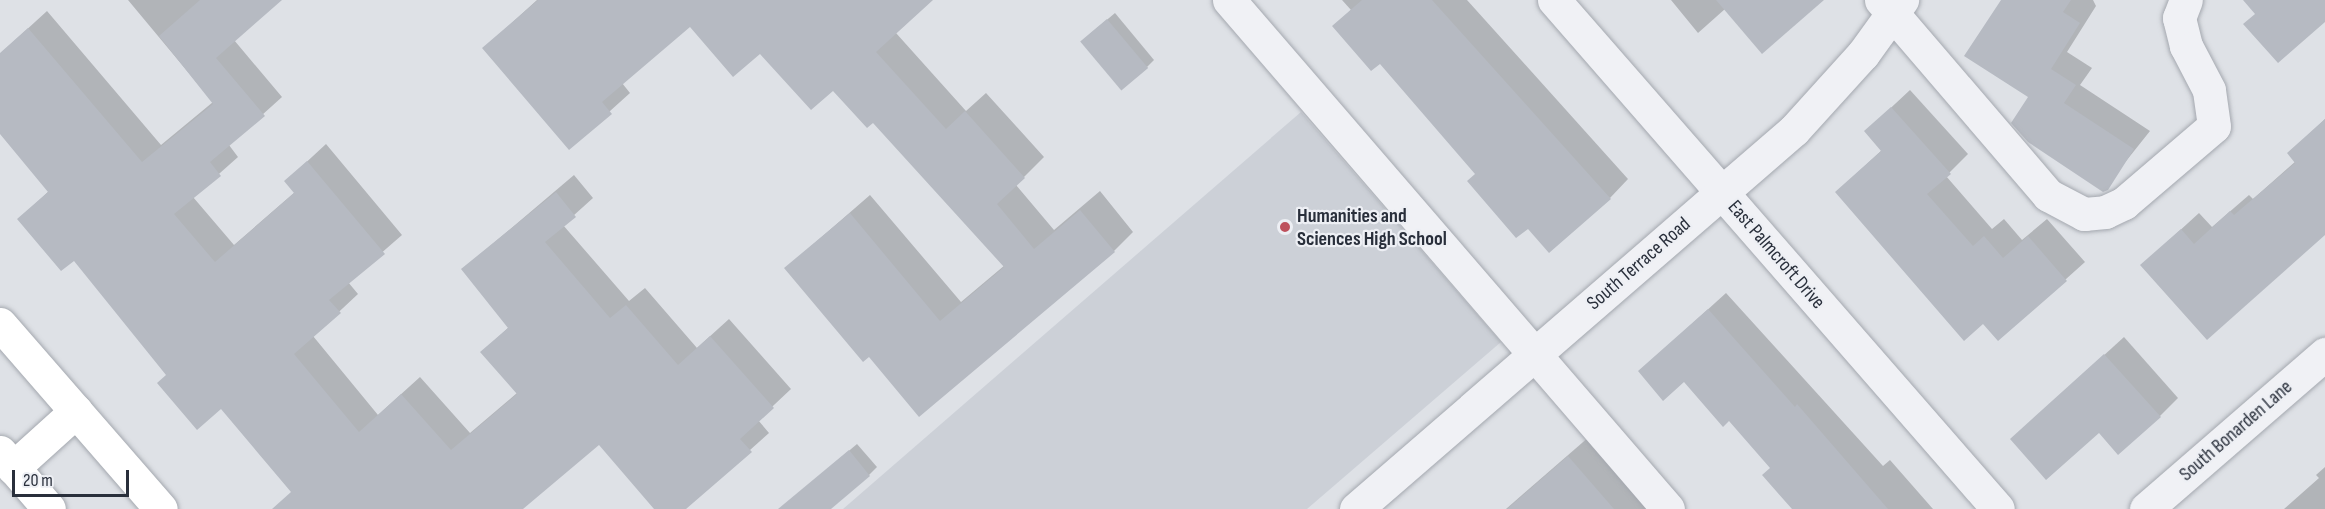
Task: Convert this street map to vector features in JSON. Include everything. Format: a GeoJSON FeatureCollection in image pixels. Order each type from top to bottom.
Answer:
{"type":"FeatureCollection","features":[{"type":"Feature","properties":{"kind":"main road"},"geometry":{"type":"LineString","coordinates":[[0,324],[161,509]]}},
{"type":"Feature","properties":{"kind":"main road"},"geometry":{"type":"LineString","coordinates":[[49,509],[7,460],[76,411]]}},
{"type":"Feature","properties":{"kind":"street"},"geometry":{"type":"LineString","coordinates":[[1229,0],[1668,509]]}},
{"type":"Feature","properties":{"kind":"street","name":"East Palmcroft Drive"},"geometry":{"type":"LineString","coordinates":[[1554,0],[1998,509]]}},
{"type":"Feature","properties":{"kind":"street"},"geometry":{"type":"LineString","coordinates":[[1892,5],[2048,195],[2084,214],[2105,212],[2124,203],[2214,126],[2209,90],[2186,46],[2179,18],[2186,0]]}},
{"type":"Feature","properties":{"kind":"street","name":"South Terrace Road"},"geometry":{"type":"LineString","coordinates":[[1356,509],[1722,192],[1830,93],[1892,5]]}},
{"type":"Feature","properties":{"kind":"street","name":"South Bonarden Lane"},"geometry":{"type":"LineString","coordinates":[[2146,509],[2325,354]]}},
{"type":"Feature","properties":{"kind":"shaded area","name":"Humanities and Sciences High School"},"geometry":{"type":"Polygon","coordinates":[[[1301,112],[1501,342],[1307,509],[843,509],[1301,112]]]}},
{"type":"Feature","properties":{"kind":"building"},"geometry":{"type":"Polygon","coordinates":[[[200,0],[282,0],[216,58],[265,116],[210,162],[221,176],[174,214],[215,262],[294,193],[284,181],[307,161],[385,254],[329,300],[341,313],[294,354],[359,432],[401,394],[451,450],[517,394],[480,352],[508,328],[461,269],[556,192],[576,217],[545,242],[610,318],[626,305],[678,365],[710,336],[774,408],[740,439],[752,452],[686,509],[654,509],[599,445],[523,509],[272,509],[291,492],[221,409],[197,430],[157,383],[166,375],[74,261],[61,271],[17,219],[48,192],[0,134],[0,53],[28,28],[142,162],[213,104],[159,36],[200,0]]]}},
{"type":"Feature","properties":{"kind":"building"},"geometry":{"type":"Polygon","coordinates":[[[538,0],[933,0],[876,52],[946,129],[965,111],[1025,178],[997,204],[1034,249],[1080,210],[1115,252],[919,417],[869,357],[863,362],[784,268],[850,213],[940,321],[1004,267],[873,123],[867,128],[833,91],[811,110],[760,54],[733,77],[690,27],[602,102],[612,114],[569,150],[482,48],[538,0]]]}},
{"type":"Feature","properties":{"kind":"building"},"geometry":{"type":"Polygon","coordinates":[[[1362,0],[1432,0],[1611,199],[1549,253],[1528,229],[1516,238],[1467,181],[1475,174],[1380,64],[1371,71],[1332,26],[1362,0]]]}},
{"type":"Feature","properties":{"kind":"building"},"geometry":{"type":"Polygon","coordinates":[[[1716,0],[1824,0],[1762,54],[1716,0]]]}},
{"type":"Feature","properties":{"kind":"building"},"geometry":{"type":"Polygon","coordinates":[[[2001,0],[2071,0],[2063,12],[2080,23],[2051,69],[2076,85],[2064,103],[2134,149],[2108,190],[2103,192],[2028,142],[2011,123],[2028,97],[1964,56],[2001,0]]]}},
{"type":"Feature","properties":{"kind":"building"},"geometry":{"type":"Polygon","coordinates":[[[2243,0],[2325,0],[2325,22],[2278,63],[2243,24],[2255,14],[2243,0]]]}},
{"type":"Feature","properties":{"kind":"building"},"geometry":{"type":"Polygon","coordinates":[[[1107,19],[1148,68],[1121,91],[1080,41],[1107,19]]]}},
{"type":"Feature","properties":{"kind":"building"},"geometry":{"type":"Polygon","coordinates":[[[1891,107],[1951,174],[1927,194],[1973,246],[1984,236],[2003,258],[2028,236],[2067,281],[1998,341],[1983,324],[1964,341],[1835,192],[1881,151],[1864,131],[1891,107]]]}},
{"type":"Feature","properties":{"kind":"building"},"geometry":{"type":"Polygon","coordinates":[[[2325,119],[2325,235],[2207,340],[2140,265],[2181,229],[2194,244],[2230,211],[2234,215],[2295,163],[2287,153],[2325,119]]]}},
{"type":"Feature","properties":{"kind":"building"},"geometry":{"type":"Polygon","coordinates":[[[1708,309],[1795,407],[1797,404],[1888,509],[1792,509],[1762,475],[1770,468],[1729,421],[1723,427],[1684,382],[1663,401],[1638,371],[1708,309]]]}},
{"type":"Feature","properties":{"kind":"building"},"geometry":{"type":"Polygon","coordinates":[[[2104,354],[2161,417],[2118,455],[2099,433],[2046,480],[2010,439],[2104,354]]]}},
{"type":"Feature","properties":{"kind":"building"},"geometry":{"type":"Polygon","coordinates":[[[849,450],[870,476],[831,509],[778,509],[849,450]]]}},
{"type":"Feature","properties":{"kind":"building"},"geometry":{"type":"Polygon","coordinates":[[[1568,456],[1614,509],[1507,509],[1568,456]]]}},
{"type":"Feature","properties":{"kind":"place","name":"Humanities and Sciences High School"},"geometry":{"type":"Point","coordinates":[1285,227]}}]}
